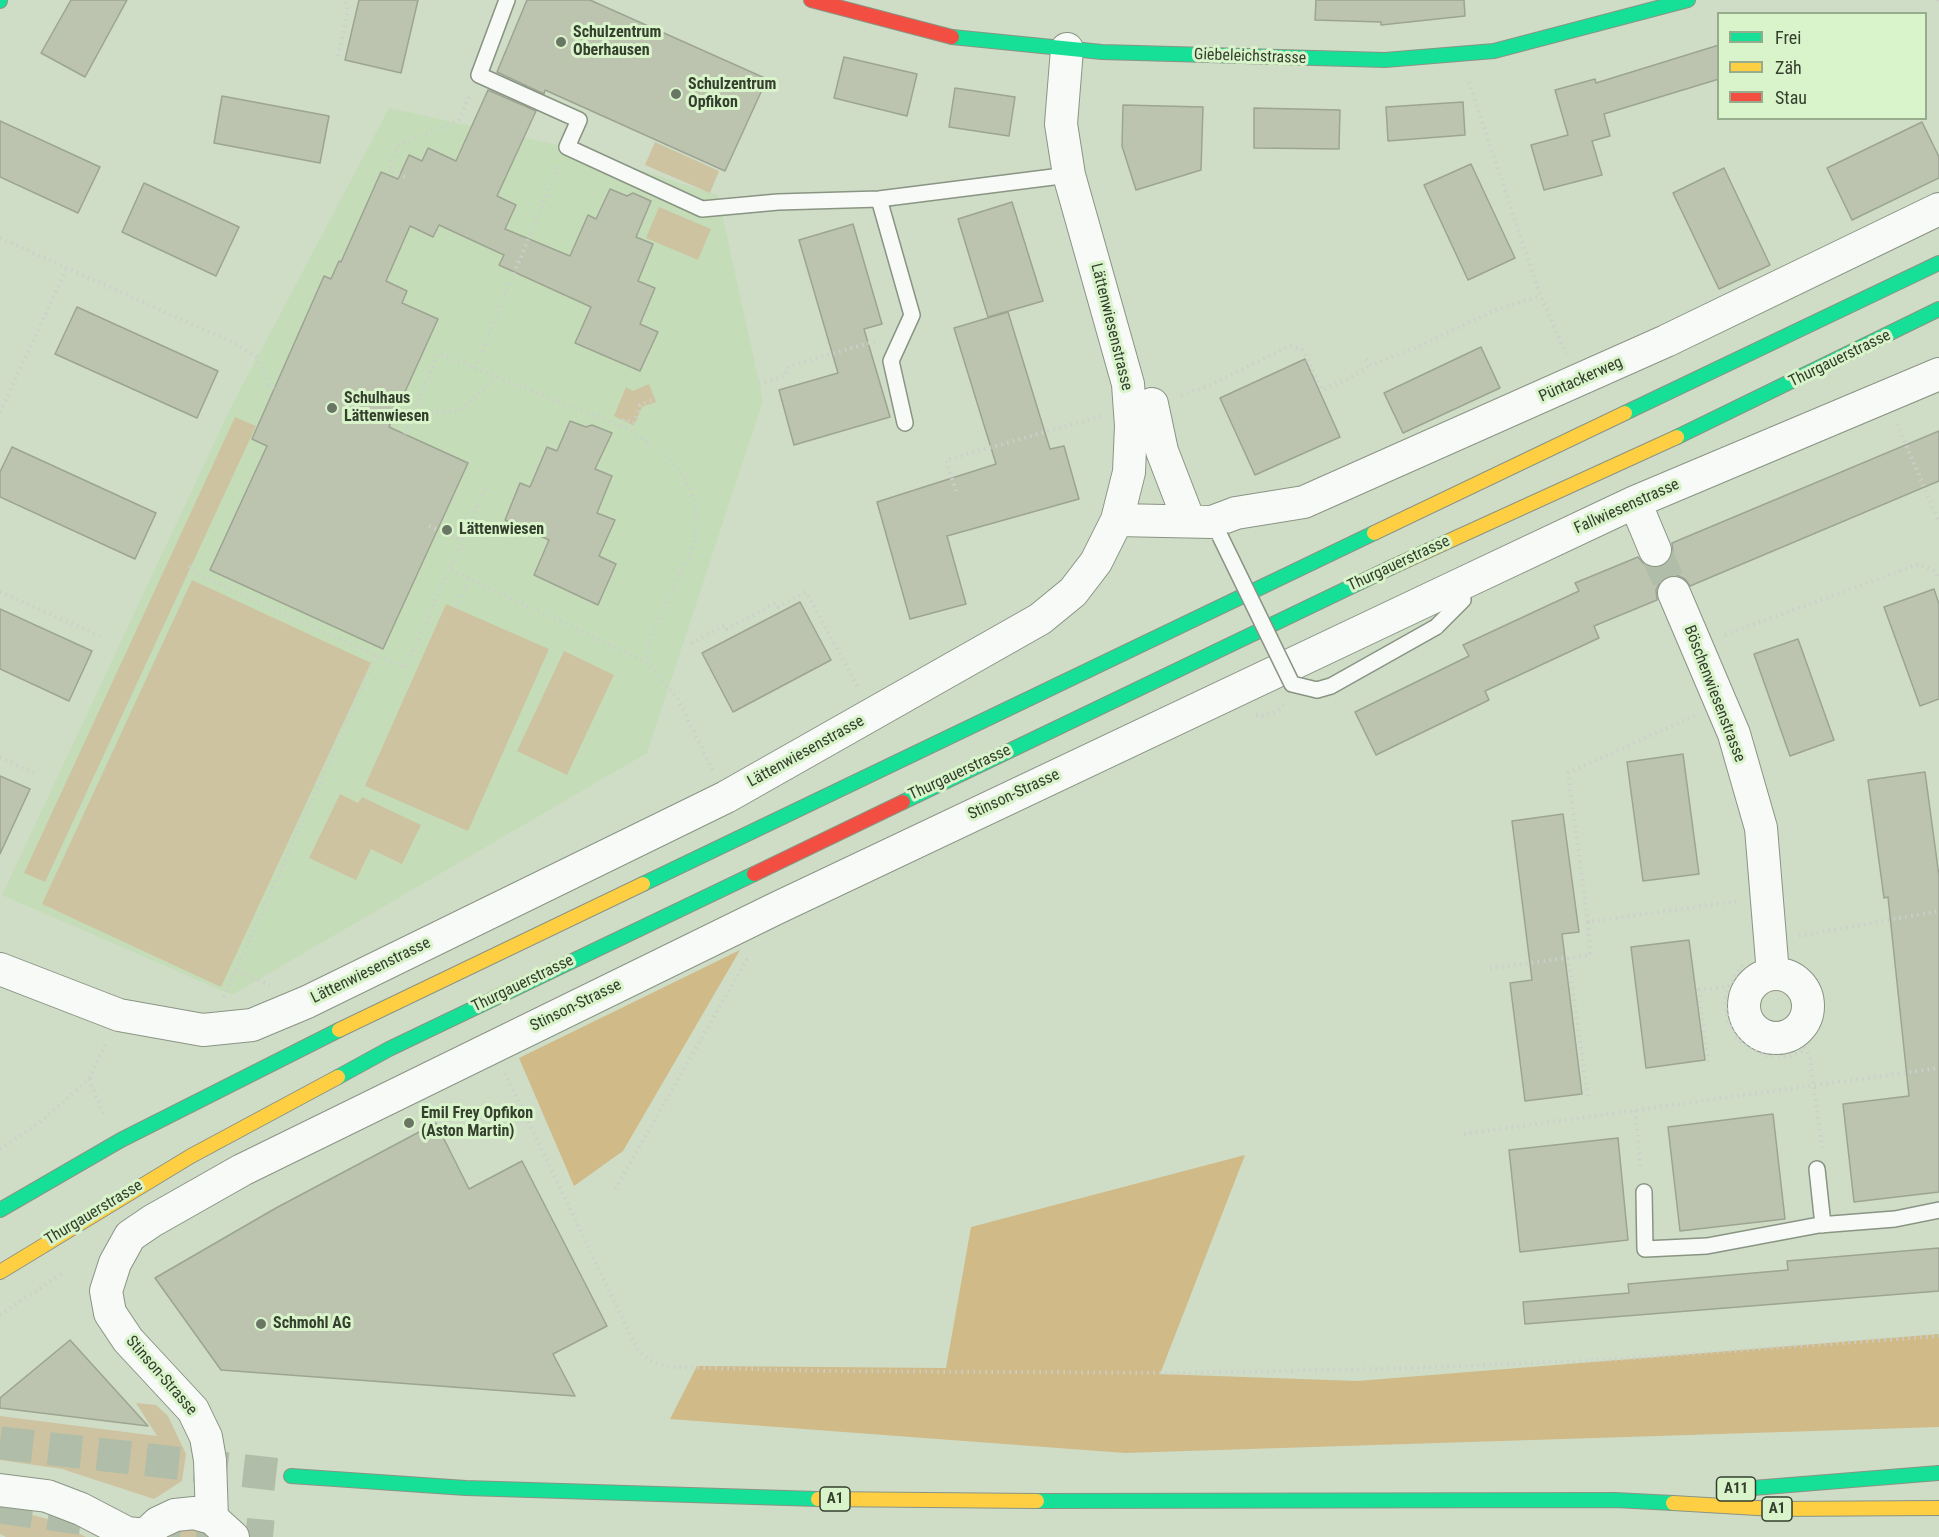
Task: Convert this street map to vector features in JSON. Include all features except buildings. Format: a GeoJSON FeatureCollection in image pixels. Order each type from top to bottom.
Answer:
{"type":"FeatureCollection","features":[{"type":"Feature","properties":{"kind":"main road","name":"Giebeleichstrasse"},"geometry":{"type":"LineString","coordinates":[[811,0],[954,37],[1067,49],[1209,56],[1385,60],[1494,51],[1688,0]]}},
{"type":"Feature","properties":{"kind":"main road"},"geometry":{"type":"LineString","coordinates":[[0,1210],[121,1140],[362,1018],[1939,263]]}},
{"type":"Feature","properties":{"kind":"main road","name":"Thurgauerstrasse"},"geometry":{"type":"LineString","coordinates":[[0,1272],[191,1156],[389,1049],[1415,556],[1727,414],[1939,309]]}},
{"type":"Feature","properties":{"kind":"main road","name":"A11"},"geometry":{"type":"LineString","coordinates":[[1615,1500],[1939,1473]]}},
{"type":"Feature","properties":{"kind":"main road","name":"A1"},"geometry":{"type":"LineString","coordinates":[[291,1476],[466,1488],[603,1494],[909,1501],[1615,1500],[1774,1509],[1939,1508]]}},
{"type":"Feature","properties":{"kind":"street","name":"Lättenwiesenstrasse"},"geometry":{"type":"LineString","coordinates":[[0,969],[119,1015],[203,1030],[252,1025],[307,1002],[726,797],[1040,619],[1073,592],[1096,562],[1117,520],[1130,472],[1128,384],[1069,175],[1061,124],[1067,49]]}},
{"type":"Feature","properties":{"kind":"street","name":"Püntackerweg"},"geometry":{"type":"LineString","coordinates":[[1117,520],[1207,526],[1236,513],[1304,502],[1578,381],[1939,209]]}},
{"type":"Feature","properties":{"kind":"street","name":"Fallwiesenstrasse"},"geometry":{"type":"LineString","coordinates":[[1320,650],[1635,502],[1939,374]]}},
{"type":"Feature","properties":{"kind":"street"},"geometry":{"type":"LineString","coordinates":[[1152,404],[1162,452],[1207,526]]}},
{"type":"Feature","properties":{"kind":"street"},"geometry":{"type":"LineString","coordinates":[[1635,502],[1655,550]]}},
{"type":"Feature","properties":{"kind":"street","name":"Böschenwiesenstrasse"},"geometry":{"type":"LineString","coordinates":[[1674,593],[1734,734],[1761,828],[1773,974]]}},
{"type":"Feature","properties":{"kind":"street","name":"Stinson-Strasse"},"geometry":{"type":"LineString","coordinates":[[223,1528],[206,1437],[194,1410],[128,1340],[110,1313],[106,1291],[115,1263],[130,1236],[242,1170],[777,908],[1320,650]]}},
{"type":"Feature","properties":{"kind":"street"},"geometry":{"type":"LineString","coordinates":[[1773,974],[1791,977],[1805,992],[1807,1013],[1801,1040],[1767,1037],[1749,1025],[1744,1015],[1745,994],[1751,984],[1760,977],[1773,974]]}},
{"type":"Feature","properties":{"kind":"street"},"geometry":{"type":"LineString","coordinates":[[0,1490],[47,1496],[81,1509],[127,1533],[143,1536],[158,1522],[175,1515],[194,1513],[223,1528]]}},
{"type":"Feature","properties":{"kind":"lane"},"geometry":{"type":"LineString","coordinates":[[507,0],[479,75],[579,120],[567,147],[702,209],[778,202],[879,199],[1069,175]]}},
{"type":"Feature","properties":{"kind":"lane"},"geometry":{"type":"LineString","coordinates":[[879,199],[912,315],[891,361],[905,423]]}},
{"type":"Feature","properties":{"kind":"lane"},"geometry":{"type":"LineString","coordinates":[[1207,526],[1292,684],[1317,690],[1331,686],[1436,627],[1463,600],[1459,585]]}},
{"type":"Feature","properties":{"kind":"lane"},"geometry":{"type":"LineString","coordinates":[[1817,1169],[1823,1225]]}},
{"type":"Feature","properties":{"kind":"lane"},"geometry":{"type":"LineString","coordinates":[[1644,1192],[1645,1249],[1707,1246],[1823,1225],[1895,1220],[1939,1210]]}},
{"type":"Feature","properties":{"kind":"path"},"geometry":{"type":"LineString","coordinates":[[338,56],[348,12],[345,0]]}},
{"type":"Feature","properties":{"kind":"path"},"geometry":{"type":"LineString","coordinates":[[1937,0],[1939,6]]}},
{"type":"Feature","properties":{"kind":"path"},"geometry":{"type":"LineString","coordinates":[[1461,55],[1541,296],[1578,381]]}},
{"type":"Feature","properties":{"kind":"path"},"geometry":{"type":"LineString","coordinates":[[405,177],[393,172],[390,168],[399,143],[459,120]]}},
{"type":"Feature","properties":{"kind":"path"},"geometry":{"type":"LineString","coordinates":[[475,368],[567,147]]}},
{"type":"Feature","properties":{"kind":"path"},"geometry":{"type":"LineString","coordinates":[[0,238],[66,270],[234,343],[257,358],[269,385],[274,389]]}},
{"type":"Feature","properties":{"kind":"path"},"geometry":{"type":"LineString","coordinates":[[0,412],[66,270]]}},
{"type":"Feature","properties":{"kind":"path"},"geometry":{"type":"LineString","coordinates":[[1152,404],[1208,386],[1290,346],[1303,350],[1322,390],[1348,379],[1371,365],[1416,348],[1495,310],[1541,296]]}},
{"type":"Feature","properties":{"kind":"path"},"geometry":{"type":"LineString","coordinates":[[759,384],[785,376],[789,366],[881,339],[897,347]]}},
{"type":"Feature","properties":{"kind":"path"},"geometry":{"type":"LineString","coordinates":[[405,434],[438,354],[621,426],[668,457],[682,474],[694,499],[697,523],[692,550],[648,642],[647,662]]}},
{"type":"Feature","properties":{"kind":"path"},"geometry":{"type":"LineString","coordinates":[[1366,359],[1371,365]]}},
{"type":"Feature","properties":{"kind":"path"},"geometry":{"type":"LineString","coordinates":[[414,410],[424,414],[459,411],[497,377]]}},
{"type":"Feature","properties":{"kind":"path"},"geometry":{"type":"LineString","coordinates":[[621,426],[624,419],[634,423],[640,405],[657,398]]}},
{"type":"Feature","properties":{"kind":"path"},"geometry":{"type":"LineString","coordinates":[[956,491],[946,460],[1114,413]]}},
{"type":"Feature","properties":{"kind":"path"},"geometry":{"type":"LineString","coordinates":[[1897,423],[1939,522]]}},
{"type":"Feature","properties":{"kind":"path"},"geometry":{"type":"LineString","coordinates":[[189,566],[196,574],[406,668],[485,489]]}},
{"type":"Feature","properties":{"kind":"path"},"geometry":{"type":"LineString","coordinates":[[429,526],[462,540]]}},
{"type":"Feature","properties":{"kind":"path"},"geometry":{"type":"LineString","coordinates":[[1696,646],[1919,564],[1935,571],[1939,580]]}},
{"type":"Feature","properties":{"kind":"path"},"geometry":{"type":"LineString","coordinates":[[449,569],[647,662],[678,699],[726,797]]}},
{"type":"Feature","properties":{"kind":"path"},"geometry":{"type":"LineString","coordinates":[[456,608],[469,579]]}},
{"type":"Feature","properties":{"kind":"path"},"geometry":{"type":"LineString","coordinates":[[0,592],[100,636]]}},
{"type":"Feature","properties":{"kind":"path"},"geometry":{"type":"LineString","coordinates":[[691,643],[725,625],[727,629],[776,603],[778,607],[806,592],[863,696]]}},
{"type":"Feature","properties":{"kind":"path"},"geometry":{"type":"LineString","coordinates":[[223,1000],[376,655]]}},
{"type":"Feature","properties":{"kind":"path"},"geometry":{"type":"LineString","coordinates":[[1490,968],[1590,956],[1588,922],[1568,774],[1721,703]]}},
{"type":"Feature","properties":{"kind":"path"},"geometry":{"type":"LineString","coordinates":[[0,758],[36,774]]}},
{"type":"Feature","properties":{"kind":"path"},"geometry":{"type":"LineString","coordinates":[[1588,922],[1768,896]]}},
{"type":"Feature","properties":{"kind":"path"},"geometry":{"type":"LineString","coordinates":[[615,1189],[777,908]]}},
{"type":"Feature","properties":{"kind":"path"},"geometry":{"type":"LineString","coordinates":[[1772,941],[1939,911]]}},
{"type":"Feature","properties":{"kind":"path"},"geometry":{"type":"LineString","coordinates":[[1568,958],[1588,1097]]}},
{"type":"Feature","properties":{"kind":"path"},"geometry":{"type":"LineString","coordinates":[[1743,962],[1729,986],[1725,1000],[1728,1022],[1740,1041],[1765,1056],[1787,1057],[1801,1040]]}},
{"type":"Feature","properties":{"kind":"path"},"geometry":{"type":"LineString","coordinates":[[236,970],[251,978]]}},
{"type":"Feature","properties":{"kind":"path"},"geometry":{"type":"LineString","coordinates":[[1708,1062],[1699,990],[1729,986]]}},
{"type":"Feature","properties":{"kind":"path"},"geometry":{"type":"LineString","coordinates":[[0,1149],[39,1123],[89,1079],[119,1015]]}},
{"type":"Feature","properties":{"kind":"path"},"geometry":{"type":"LineString","coordinates":[[1801,1040],[1814,1085],[1823,1150],[1817,1169]]}},
{"type":"Feature","properties":{"kind":"path"},"geometry":{"type":"LineString","coordinates":[[1464,1134],[1939,1068]]}},
{"type":"Feature","properties":{"kind":"path"},"geometry":{"type":"LineString","coordinates":[[504,1073],[638,1351],[652,1362],[669,1367],[837,1371],[1160,1372],[1414,1368],[1605,1360],[1939,1335]]}},
{"type":"Feature","properties":{"kind":"path"},"geometry":{"type":"LineString","coordinates":[[89,1079],[108,1124]]}},
{"type":"Feature","properties":{"kind":"path"},"geometry":{"type":"LineString","coordinates":[[1635,1111],[1644,1192]]}},
{"type":"Feature","properties":{"kind":"path"},"geometry":{"type":"LineString","coordinates":[[0,1315],[68,1270]]}},
{"type":"Feature","properties":{"kind":"shaded area","name":"Lättenwiesen"},"geometry":{"type":"Polygon","coordinates":[[[389,108],[567,147],[718,195],[763,401],[647,753],[232,995],[2,895],[231,407],[389,108]]]}},
{"type":"Feature","properties":{"kind":"shaded area"},"geometry":{"type":"Polygon","coordinates":[[[655,142],[719,171],[710,193],[645,165],[655,142]]]}},
{"type":"Feature","properties":{"kind":"shaded area"},"geometry":{"type":"Polygon","coordinates":[[[659,207],[711,229],[698,260],[646,238],[659,207]]]}},
{"type":"Feature","properties":{"kind":"shaded area"},"geometry":{"type":"Polygon","coordinates":[[[649,384],[656,402],[642,407],[634,426],[614,416],[626,387],[633,391],[649,384]]]}},
{"type":"Feature","properties":{"kind":"shaded area"},"geometry":{"type":"Polygon","coordinates":[[[235,417],[256,426],[45,882],[24,873],[235,417]]]}},
{"type":"Feature","properties":{"kind":"shaded area"},"geometry":{"type":"Polygon","coordinates":[[[192,580],[371,663],[221,987],[42,904],[192,580]]]}},
{"type":"Feature","properties":{"kind":"shaded area"},"geometry":{"type":"Polygon","coordinates":[[[446,604],[549,649],[468,831],[365,786],[446,604]]]}},
{"type":"Feature","properties":{"kind":"shaded area"},"geometry":{"type":"Polygon","coordinates":[[[564,651],[614,675],[567,775],[517,751],[564,651]]]}},
{"type":"Feature","properties":{"kind":"shaded area"},"geometry":{"type":"Polygon","coordinates":[[[340,794],[358,803],[362,797],[421,825],[402,864],[371,849],[356,880],[309,858],[340,794]]]}},
{"type":"Feature","properties":{"kind":"shaded area"},"geometry":{"type":"Polygon","coordinates":[[[740,950],[623,1151],[574,1186],[519,1058],[740,950]]]}},
{"type":"Feature","properties":{"kind":"shaded area"},"geometry":{"type":"Polygon","coordinates":[[[1245,1155],[1160,1374],[1357,1381],[1939,1334],[1939,1427],[1125,1453],[670,1419],[697,1366],[946,1368],[971,1227],[1245,1155]]]}},
{"type":"Feature","properties":{"kind":"shaded area"},"geometry":{"type":"Polygon","coordinates":[[[136,1403],[156,1405],[168,1416],[186,1454],[182,1481],[154,1499],[62,1469],[0,1460],[0,1416],[157,1436],[136,1403]]]}},
{"type":"Feature","properties":{"kind":"shaded area"},"geometry":{"type":"Polygon","coordinates":[[[0,1510],[19,1511],[54,1521],[86,1537],[6,1537],[0,1534],[0,1510]]]}},
{"type":"Feature","properties":{"kind":"shaded area"},"geometry":{"type":"Polygon","coordinates":[[[192,1528],[205,1531],[214,1537],[162,1537],[178,1529],[192,1528]]]}},
{"type":"Feature","properties":{"kind":"tunnel"},"geometry":{"type":"LineString","coordinates":[[1655,550],[1674,593]]}},
{"type":"Feature","properties":{"kind":"tunnel"},"geometry":{"type":"LineString","coordinates":[[0,1443],[291,1476]]}},
{"type":"Feature","properties":{"kind":"tunnel"},"geometry":{"type":"LineString","coordinates":[[0,1507],[93,1520]]}},
{"type":"Feature","properties":{"kind":"tunnel"},"geometry":{"type":"LineString","coordinates":[[148,1525],[273,1537]]}},
{"type":"Feature","properties":{"kind":"traffic: fast"},"geometry":{"type":"LineString","coordinates":[[952,37],[1102,52],[1385,60],[1494,51],[1688,0]]}},
{"type":"Feature","properties":{"kind":"traffic: fast"},"geometry":{"type":"LineString","coordinates":[[1625,413],[1939,263]]}},
{"type":"Feature","properties":{"kind":"traffic: fast"},"geometry":{"type":"LineString","coordinates":[[1677,437],[1939,309]]}},
{"type":"Feature","properties":{"kind":"traffic: fast"},"geometry":{"type":"LineString","coordinates":[[643,884],[1374,533]]}},
{"type":"Feature","properties":{"kind":"traffic: fast"},"geometry":{"type":"LineString","coordinates":[[903,802],[1392,567]]}},
{"type":"Feature","properties":{"kind":"traffic: fast"},"geometry":{"type":"LineString","coordinates":[[338,1077],[389,1049],[754,874]]}},
{"type":"Feature","properties":{"kind":"traffic: fast"},"geometry":{"type":"LineString","coordinates":[[0,1210],[121,1140],[339,1030]]}},
{"type":"Feature","properties":{"kind":"traffic: fast"},"geometry":{"type":"LineString","coordinates":[[1728,1490],[1939,1473]]}},
{"type":"Feature","properties":{"kind":"traffic: fast"},"geometry":{"type":"LineString","coordinates":[[291,1476],[466,1488],[818,1499]]}},
{"type":"Feature","properties":{"kind":"traffic: fast"},"geometry":{"type":"LineString","coordinates":[[1037,1501],[1615,1500],[1673,1503]]}},
{"type":"Feature","properties":{"kind":"traffic: slow"},"geometry":{"type":"LineString","coordinates":[[1374,533],[1625,413]]}},
{"type":"Feature","properties":{"kind":"traffic: slow"},"geometry":{"type":"LineString","coordinates":[[1392,567],[1677,437]]}},
{"type":"Feature","properties":{"kind":"traffic: slow"},"geometry":{"type":"LineString","coordinates":[[339,1030],[643,884]]}},
{"type":"Feature","properties":{"kind":"traffic: slow"},"geometry":{"type":"LineString","coordinates":[[0,1272],[191,1156],[338,1077]]}},
{"type":"Feature","properties":{"kind":"traffic: slow"},"geometry":{"type":"LineString","coordinates":[[818,1499],[1037,1501]]}},
{"type":"Feature","properties":{"kind":"traffic: slow"},"geometry":{"type":"LineString","coordinates":[[1673,1503],[1774,1509],[1939,1508]]}},
{"type":"Feature","properties":{"kind":"traffic: jam"},"geometry":{"type":"LineString","coordinates":[[811,0],[952,37]]}},
{"type":"Feature","properties":{"kind":"traffic: jam"},"geometry":{"type":"LineString","coordinates":[[754,874],[903,802]]}},
{"type":"Feature","properties":{"kind":"place","name":"Schulzentrum Oberhausen"},"geometry":{"type":"Point","coordinates":[561,42]}},
{"type":"Feature","properties":{"kind":"place","name":"Schulzentrum Opfikon"},"geometry":{"type":"Point","coordinates":[676,94]}},
{"type":"Feature","properties":{"kind":"place","name":"Schulhaus Lättenwiesen"},"geometry":{"type":"Point","coordinates":[332,408]}},
{"type":"Feature","properties":{"kind":"place","name":"Lättenwiesen"},"geometry":{"type":"Point","coordinates":[447,530]}},
{"type":"Feature","properties":{"kind":"place","name":"Emil Frey Opfikon (Aston Martin)"},"geometry":{"type":"Point","coordinates":[409,1123]}},
{"type":"Feature","properties":{"kind":"place","name":"Schmohl AG"},"geometry":{"type":"Point","coordinates":[261,1324]}}]}
